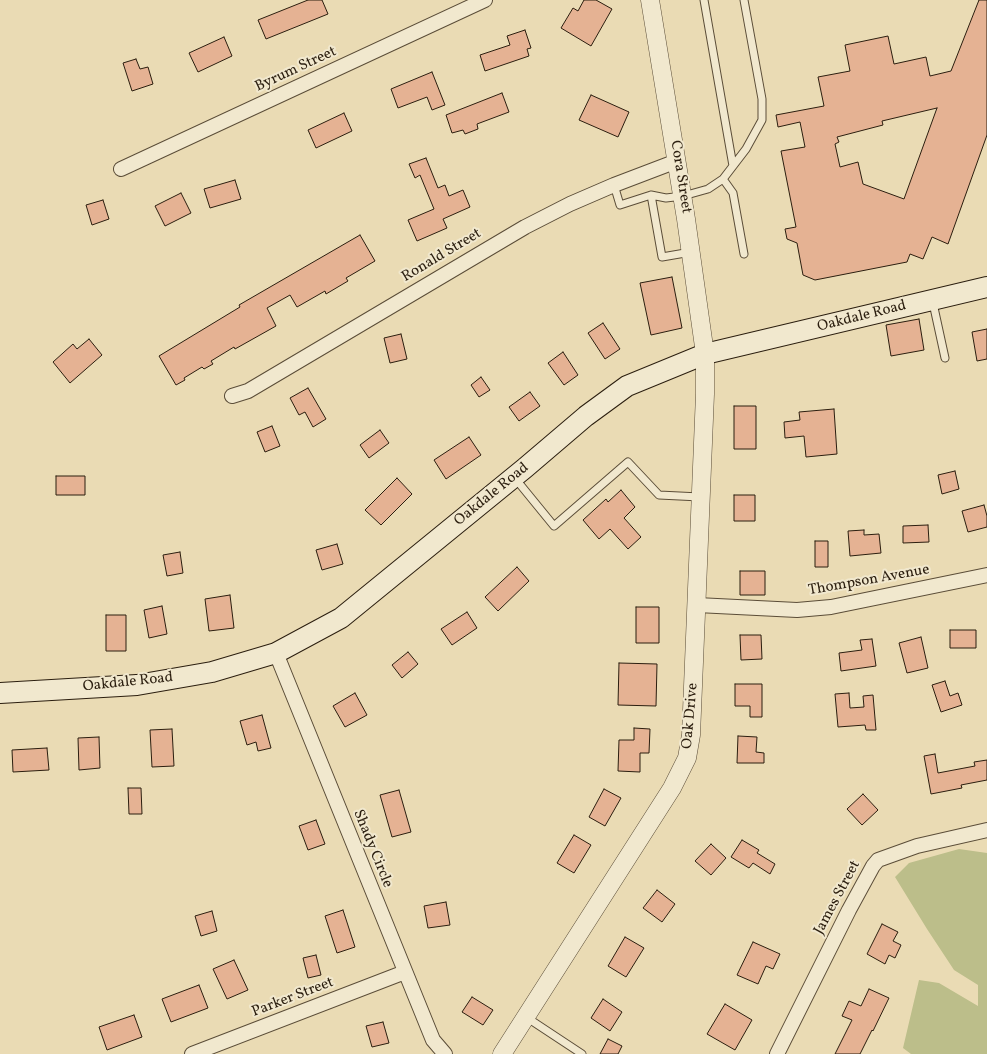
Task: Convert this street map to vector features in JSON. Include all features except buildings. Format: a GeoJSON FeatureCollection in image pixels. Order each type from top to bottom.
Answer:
{"type":"FeatureCollection","features":[{"type":"Feature","properties":{"kind":"main road","name":"Oakdale Road"},"geometry":{"type":"LineString","coordinates":[[0,693],[137,685],[212,672],[276,653],[341,618],[586,416],[627,386],[705,354],[987,286]]}},
{"type":"Feature","properties":{"kind":"street","name":"Byrum Street"},"geometry":{"type":"LineString","coordinates":[[121,169],[485,0]]}},
{"type":"Feature","properties":{"kind":"street","name":"Cora Street"},"geometry":{"type":"LineString","coordinates":[[650,0],[683,196],[705,354]]}},
{"type":"Feature","properties":{"kind":"street","name":"Ronald Street"},"geometry":{"type":"LineString","coordinates":[[232,396],[248,391],[496,243],[570,204],[677,161]]}},
{"type":"Feature","properties":{"kind":"street","name":"Oak Drive"},"geometry":{"type":"LineString","coordinates":[[502,1054],[681,773],[687,758],[691,735],[697,605],[705,354]]}},
{"type":"Feature","properties":{"kind":"street","name":"Thompson Avenue"},"geometry":{"type":"LineString","coordinates":[[697,605],[797,610],[831,607],[987,575]]}},
{"type":"Feature","properties":{"kind":"street","name":"Shady Circle"},"geometry":{"type":"LineString","coordinates":[[276,653],[433,1040],[445,1054]]}},
{"type":"Feature","properties":{"kind":"street","name":"James Street"},"geometry":{"type":"LineString","coordinates":[[778,1054],[849,910],[878,860],[917,846],[987,830]]}},
{"type":"Feature","properties":{"kind":"street","name":"Parker Street"},"geometry":{"type":"LineString","coordinates":[[192,1054],[405,972]]}},
{"type":"Feature","properties":{"kind":"street"},"geometry":{"type":"LineString","coordinates":[[226,1041],[231,1054]]}},
{"type":"Feature","properties":{"kind":"lane"},"geometry":{"type":"LineString","coordinates":[[704,0],[733,166]]}},
{"type":"Feature","properties":{"kind":"lane"},"geometry":{"type":"LineString","coordinates":[[614,185],[620,205],[652,195],[666,198],[683,196],[708,189],[723,179],[746,149],[762,120],[762,99],[744,0]]}},
{"type":"Feature","properties":{"kind":"lane"},"geometry":{"type":"LineString","coordinates":[[723,179],[733,193],[744,254]]}},
{"type":"Feature","properties":{"kind":"lane"},"geometry":{"type":"LineString","coordinates":[[652,195],[662,257],[691,252]]}},
{"type":"Feature","properties":{"kind":"lane"},"geometry":{"type":"LineString","coordinates":[[932,300],[945,358]]}},
{"type":"Feature","properties":{"kind":"lane"},"geometry":{"type":"LineString","coordinates":[[514,477],[554,526],[628,462],[659,494],[701,497]]}},
{"type":"Feature","properties":{"kind":"lane"},"geometry":{"type":"LineString","coordinates":[[526,1017],[582,1054]]}},
{"type":"Feature","properties":{"kind":"green space"},"geometry":{"type":"Polygon","coordinates":[[[959,849],[987,853],[987,1054],[911,1054],[903,1048],[919,980],[939,983],[978,1006],[978,985],[954,970],[895,877],[909,863],[959,849]]]}}]}
